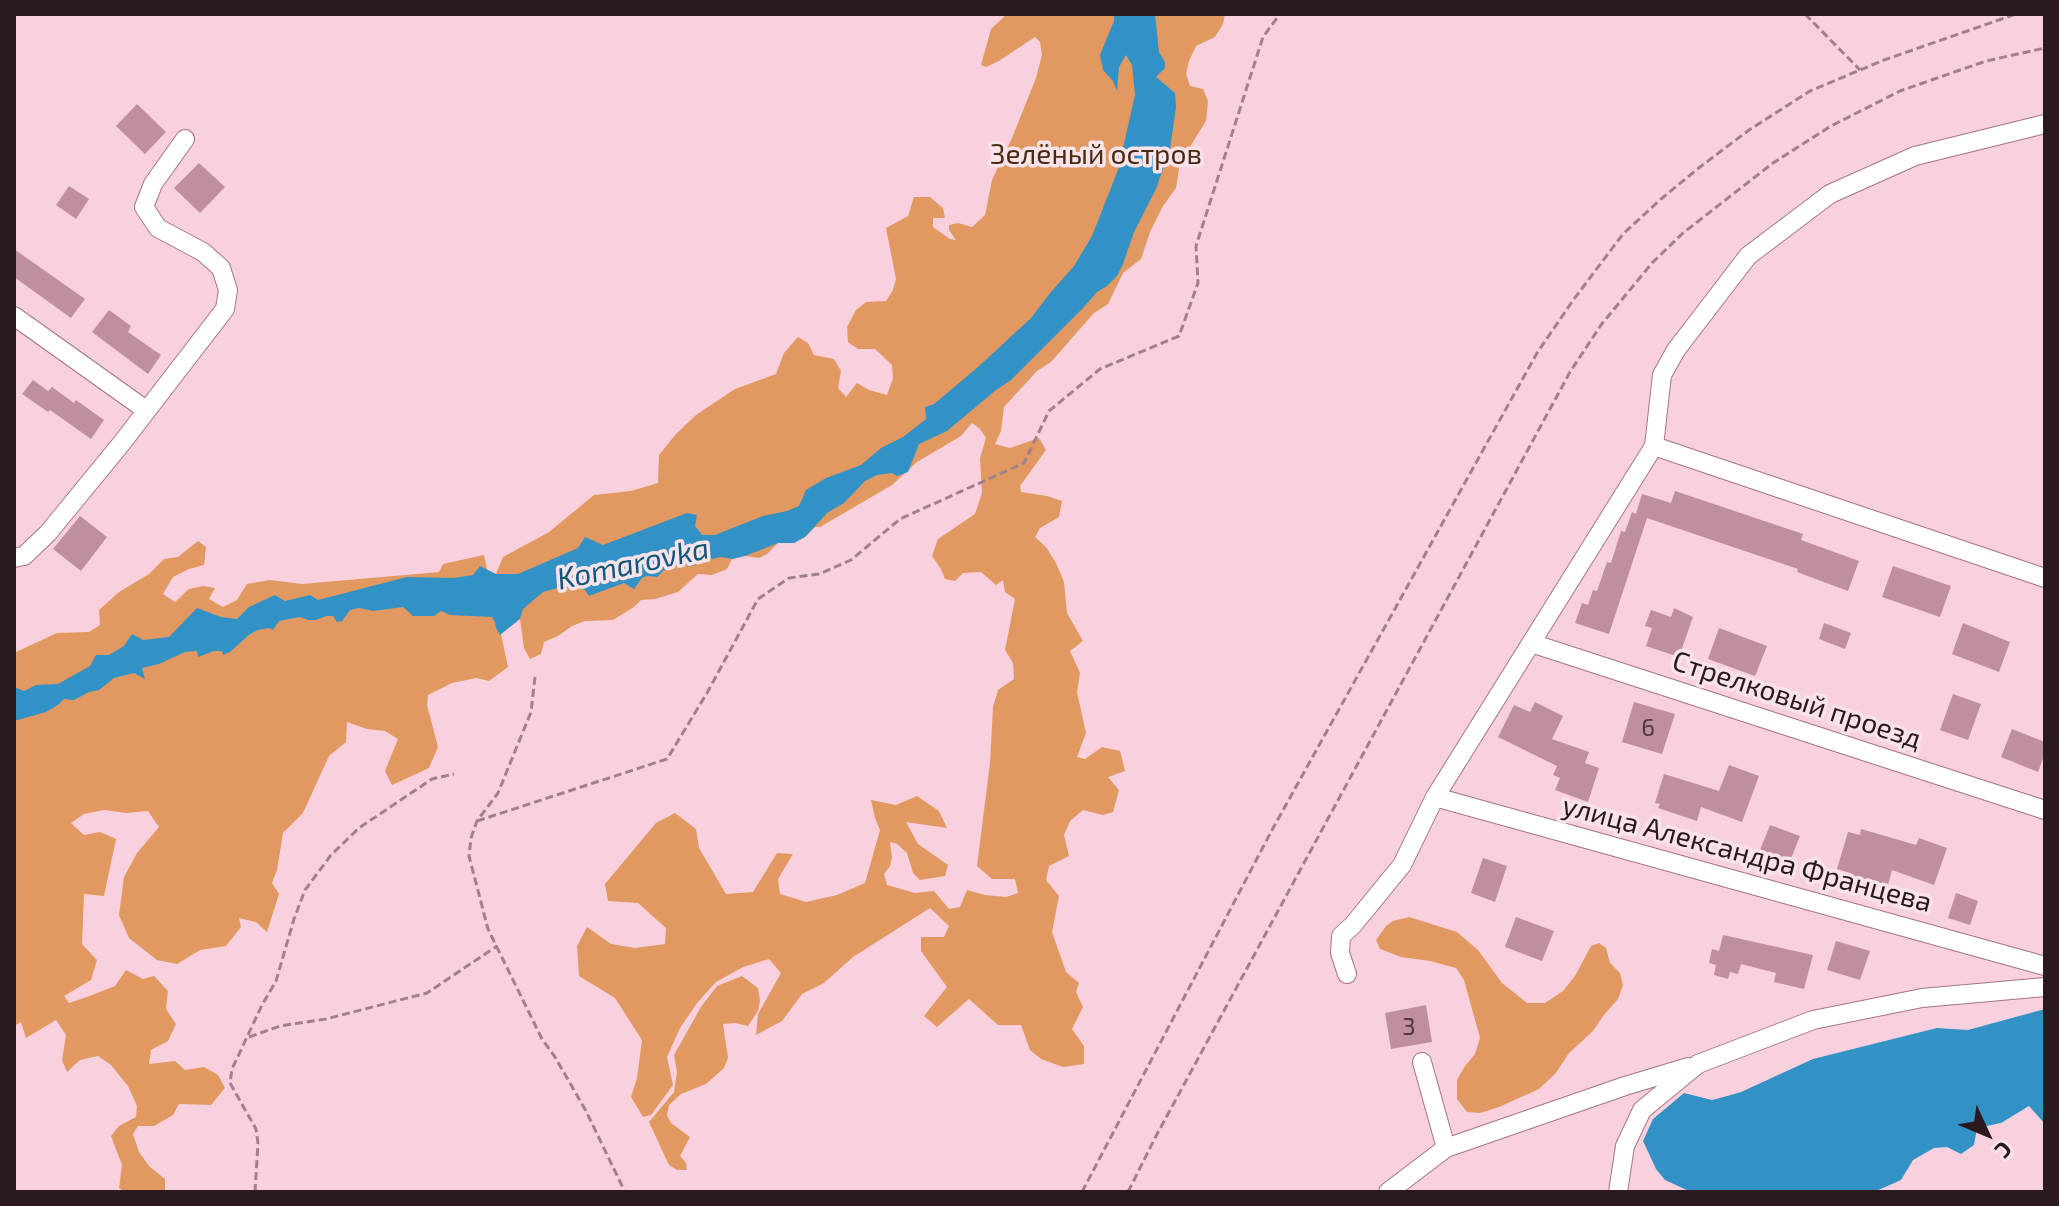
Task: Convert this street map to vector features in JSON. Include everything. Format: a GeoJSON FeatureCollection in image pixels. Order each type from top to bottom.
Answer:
{"type":"FeatureCollection","features":[{"type":"Feature","properties":{"kind":"street"},"geometry":{"type":"LineString","coordinates":[[1347,974],[1340,953],[1341,936],[1402,865],[1435,797],[1654,446],[1662,375],[1676,350],[1748,256],[1830,194],[1915,156],[2045,124]]}},
{"type":"Feature","properties":{"kind":"street"},"geometry":{"type":"LineString","coordinates":[[14,558],[24,556],[48,533],[225,309],[228,290],[221,268],[203,252],[158,228],[144,207],[153,184],[185,139]]}},
{"type":"Feature","properties":{"kind":"street"},"geometry":{"type":"LineString","coordinates":[[14,316],[146,410]]}},
{"type":"Feature","properties":{"kind":"street"},"geometry":{"type":"LineString","coordinates":[[1654,446],[2045,578]]}},
{"type":"Feature","properties":{"kind":"street","name":"Стрелковый проезд"},"geometry":{"type":"LineString","coordinates":[[1531,643],[2045,810]]}},
{"type":"Feature","properties":{"kind":"street","name":"улица Александра Францева"},"geometry":{"type":"LineString","coordinates":[[1435,797],[2045,966]]}},
{"type":"Feature","properties":{"kind":"street"},"geometry":{"type":"LineString","coordinates":[[1388,1192],[1446,1148],[1698,1064],[1813,1020],[1922,998],[2045,987]]}},
{"type":"Feature","properties":{"kind":"street"},"geometry":{"type":"LineString","coordinates":[[1422,1062],[1446,1148]]}},
{"type":"Feature","properties":{"kind":"street"},"geometry":{"type":"LineString","coordinates":[[1618,1192],[1625,1146],[1642,1110],[1698,1064]]}},
{"type":"Feature","properties":{"kind":"path"},"geometry":{"type":"LineString","coordinates":[[477,821],[667,759],[758,599],[789,578],[819,574],[851,560],[900,519],[1024,463],[1049,411],[1100,369],[1179,336],[1198,283],[1196,246],[1263,37],[1280,14]]}},
{"type":"Feature","properties":{"kind":"path"},"geometry":{"type":"LineString","coordinates":[[1805,14],[1860,70]]}},
{"type":"Feature","properties":{"kind":"path"},"geometry":{"type":"LineString","coordinates":[[1082,1192],[1272,830],[1537,353],[1623,234],[1700,167],[1749,130],[1810,91],[1968,29],[2016,14]]}},
{"type":"Feature","properties":{"kind":"path"},"geometry":{"type":"LineString","coordinates":[[1128,1192],[1570,372],[1609,315],[1652,263],[1683,233],[1773,163],[1831,126],[1900,91],[1986,61],[2045,48]]}},
{"type":"Feature","properties":{"kind":"path"},"geometry":{"type":"LineString","coordinates":[[535,677],[531,712],[498,793],[477,821],[469,856],[488,929],[542,1039],[586,1111],[625,1192]]}},
{"type":"Feature","properties":{"kind":"path"},"geometry":{"type":"LineString","coordinates":[[255,1192],[256,1129],[230,1083],[232,1069],[276,981],[305,890],[331,855],[359,828],[432,779],[454,774]]}},
{"type":"Feature","properties":{"kind":"path"},"geometry":{"type":"LineString","coordinates":[[248,1037],[280,1026],[326,1019],[427,993],[497,946]]}},
{"type":"Feature","properties":{"kind":"green space","name":"Зелёный остров"},"geometry":{"type":"Polygon","coordinates":[[[1007,14],[1225,14],[1215,37],[1196,46],[1189,61],[1186,74],[1190,86],[1203,89],[1208,101],[1206,121],[1180,163],[1176,188],[1150,232],[1141,259],[1123,273],[1108,304],[1094,313],[1051,362],[1037,371],[1004,407],[1001,431],[995,444],[1010,448],[1039,438],[1046,450],[1020,486],[1021,492],[1062,501],[1059,517],[1040,528],[1035,537],[1056,563],[1064,582],[1067,613],[1083,641],[1070,651],[1080,673],[1077,692],[1086,733],[1077,757],[1085,759],[1102,747],[1120,751],[1125,771],[1108,777],[1119,790],[1113,812],[1103,815],[1083,810],[1070,821],[1064,835],[1069,856],[1049,866],[1046,880],[1059,896],[1052,932],[1066,972],[1079,983],[1076,992],[1083,1007],[1072,1029],[1084,1046],[1084,1064],[1063,1067],[1041,1059],[1030,1050],[1021,1025],[998,1025],[969,999],[937,1027],[924,1016],[947,987],[921,951],[921,937],[944,937],[949,926],[930,908],[853,957],[824,983],[802,994],[782,1021],[756,1035],[758,1014],[781,973],[769,959],[743,967],[716,982],[680,1028],[667,1057],[673,1085],[651,1115],[643,1117],[631,1097],[642,1040],[615,998],[579,976],[577,946],[587,927],[611,944],[635,948],[665,944],[666,928],[638,903],[608,901],[605,884],[656,823],[675,813],[696,829],[699,848],[726,894],[753,892],[777,853],[793,854],[778,879],[780,894],[806,902],[837,895],[865,883],[880,830],[871,800],[896,805],[917,796],[939,811],[947,828],[906,822],[918,844],[948,865],[945,876],[920,880],[913,873],[907,853],[890,842],[892,858],[884,874],[887,885],[915,893],[934,891],[949,909],[960,907],[967,890],[1006,897],[1018,893],[1015,879],[992,879],[977,866],[990,763],[993,707],[998,690],[1014,679],[1013,663],[1005,650],[1015,599],[1005,592],[1003,580],[996,585],[981,572],[963,573],[955,581],[945,579],[932,556],[938,539],[975,514],[982,493],[980,458],[986,438],[972,423],[961,436],[917,462],[892,485],[815,527],[794,543],[778,543],[759,558],[745,556],[732,559],[727,569],[712,575],[698,574],[678,592],[641,600],[613,620],[585,621],[572,626],[544,642],[541,654],[530,659],[524,648],[520,619],[496,574],[503,557],[549,532],[594,495],[631,491],[658,483],[659,455],[676,434],[696,415],[735,389],[776,374],[784,353],[798,337],[808,343],[814,355],[834,359],[841,371],[838,388],[846,397],[857,383],[887,395],[893,378],[892,365],[875,349],[858,349],[848,342],[847,327],[856,310],[866,302],[886,301],[893,290],[896,279],[886,228],[908,216],[914,197],[930,197],[943,208],[945,218],[933,218],[933,227],[950,239],[956,240],[949,225],[958,223],[972,227],[985,215],[992,180],[1036,78],[1042,55],[1040,42],[1035,37],[999,61],[986,67],[981,65],[991,29],[1007,14]]]}},
{"type":"Feature","properties":{"kind":"green space"},"geometry":{"type":"Polygon","coordinates":[[[198,541],[206,547],[204,565],[173,577],[163,594],[175,602],[189,589],[203,586],[215,588],[209,599],[223,607],[237,600],[247,584],[270,580],[302,584],[439,572],[443,564],[484,555],[508,667],[489,681],[476,678],[452,683],[428,695],[427,705],[438,747],[429,768],[392,785],[385,771],[398,739],[385,731],[347,722],[346,742],[329,756],[303,813],[283,833],[272,883],[279,894],[267,932],[256,922],[239,918],[241,927],[226,946],[200,950],[177,964],[157,960],[129,938],[119,915],[124,877],[137,853],[159,827],[148,811],[126,813],[104,810],[84,814],[71,823],[84,835],[100,832],[116,839],[104,896],[84,894],[82,944],[97,960],[91,980],[64,996],[69,1003],[115,986],[126,970],[143,979],[154,976],[168,991],[166,1009],[176,1024],[168,1041],[151,1050],[149,1064],[175,1061],[185,1070],[204,1067],[218,1075],[225,1088],[211,1105],[179,1104],[173,1115],[154,1126],[138,1126],[133,1134],[139,1152],[149,1166],[165,1179],[165,1192],[125,1192],[119,1188],[122,1165],[111,1136],[119,1126],[136,1117],[137,1106],[128,1086],[111,1065],[98,1056],[80,1060],[67,1072],[62,1060],[66,1035],[56,1020],[26,1038],[21,1022],[14,1026],[14,653],[57,633],[89,632],[100,625],[99,610],[119,592],[149,574],[164,559],[178,557],[198,541]]]}},
{"type":"Feature","properties":{"kind":"green space"},"geometry":{"type":"Polygon","coordinates":[[[1409,917],[1457,932],[1478,950],[1502,983],[1527,1003],[1545,1003],[1563,991],[1591,946],[1599,943],[1606,948],[1610,963],[1620,973],[1623,985],[1618,999],[1593,1031],[1569,1053],[1556,1073],[1539,1089],[1499,1107],[1480,1113],[1467,1112],[1457,1099],[1457,1080],[1475,1054],[1480,1038],[1464,980],[1456,968],[1401,957],[1380,949],[1376,940],[1393,921],[1409,917]]]}},
{"type":"Feature","properties":{"kind":"green space"},"geometry":{"type":"Polygon","coordinates":[[[742,976],[758,988],[758,1011],[748,1026],[723,1024],[728,1058],[724,1068],[706,1084],[681,1094],[669,1105],[667,1115],[671,1123],[690,1137],[680,1156],[687,1170],[677,1170],[669,1165],[649,1122],[674,1092],[677,1072],[674,1055],[701,1007],[717,986],[742,976]]]}},
{"type":"Feature","properties":{"kind":"water","name":"Komarovka"},"geometry":{"type":"Polygon","coordinates":[[[1114,14],[1155,14],[1159,52],[1165,62],[1165,68],[1156,77],[1175,93],[1176,107],[1170,149],[1123,264],[1117,276],[1097,292],[1011,380],[947,431],[919,444],[908,472],[897,476],[892,473],[877,475],[865,481],[844,503],[827,513],[805,537],[794,543],[778,543],[732,559],[721,557],[692,566],[683,564],[664,570],[657,577],[642,578],[634,589],[624,583],[589,596],[576,586],[543,592],[523,609],[520,619],[500,635],[492,617],[450,615],[441,611],[434,616],[413,616],[403,607],[350,610],[342,621],[337,622],[333,616],[316,620],[300,617],[279,621],[273,630],[258,630],[223,655],[222,651],[214,651],[198,657],[197,651],[185,652],[142,668],[145,679],[134,673],[114,678],[99,690],[74,700],[64,699],[46,712],[14,721],[14,687],[24,691],[36,685],[58,684],[90,666],[96,655],[109,655],[124,646],[132,634],[143,640],[169,637],[197,608],[237,619],[249,607],[275,595],[285,601],[310,595],[318,600],[407,577],[454,578],[473,575],[480,566],[496,574],[518,574],[578,548],[585,537],[603,545],[687,513],[697,515],[695,526],[702,535],[715,535],[799,506],[806,490],[826,478],[861,465],[926,419],[925,407],[934,404],[1031,318],[1074,266],[1092,236],[1118,170],[1135,95],[1132,65],[1126,55],[1119,67],[1117,91],[1103,70],[1100,55],[1114,14]]]}},
{"type":"Feature","properties":{"kind":"water"},"geometry":{"type":"Polygon","coordinates":[[[2045,1009],[2045,1124],[2029,1106],[2001,1123],[1977,1128],[1974,1145],[1961,1154],[1947,1147],[1934,1148],[1913,1160],[1901,1180],[1874,1192],[1691,1192],[1665,1180],[1656,1169],[1643,1141],[1653,1119],[1684,1093],[1712,1100],[1741,1092],[1813,1059],[1937,1028],[1968,1030],[2045,1009]]]}},
{"type":"Feature","properties":{"kind":"building"},"geometry":{"type":"Polygon","coordinates":[[[137,104],[166,132],[145,154],[116,126],[137,104]]]}},
{"type":"Feature","properties":{"kind":"building"},"geometry":{"type":"Polygon","coordinates":[[[199,163],[225,187],[200,213],[174,188],[199,163]]]}},
{"type":"Feature","properties":{"kind":"building"},"geometry":{"type":"Polygon","coordinates":[[[69,186],[89,199],[76,219],[56,205],[69,186]]]}},
{"type":"Feature","properties":{"kind":"building"},"geometry":{"type":"Polygon","coordinates":[[[14,249],[85,299],[71,318],[14,277],[14,249]]]}},
{"type":"Feature","properties":{"kind":"building"},"geometry":{"type":"Polygon","coordinates":[[[109,310],[131,326],[128,332],[161,355],[148,374],[92,332],[109,310]]]}},
{"type":"Feature","properties":{"kind":"building"},"geometry":{"type":"Polygon","coordinates":[[[33,380],[48,391],[52,387],[74,403],[76,400],[104,420],[91,439],[22,394],[33,380]]]}},
{"type":"Feature","properties":{"kind":"building"},"geometry":{"type":"Polygon","coordinates":[[[1675,491],[1803,534],[1801,540],[1859,561],[1848,591],[1797,572],[1798,569],[1647,518],[1609,634],[1575,623],[1582,603],[1588,605],[1593,590],[1597,591],[1607,562],[1611,563],[1621,531],[1625,532],[1632,512],[1636,514],[1642,494],[1671,503],[1675,491]]]}},
{"type":"Feature","properties":{"kind":"building"},"geometry":{"type":"Polygon","coordinates":[[[80,516],[107,537],[81,571],[53,549],[80,516]]]}},
{"type":"Feature","properties":{"kind":"building"},"geometry":{"type":"Polygon","coordinates":[[[1893,566],[1951,586],[1940,617],[1882,597],[1893,566]]]}},
{"type":"Feature","properties":{"kind":"building"},"geometry":{"type":"Polygon","coordinates":[[[1674,608],[1693,617],[1679,657],[1646,646],[1652,628],[1645,626],[1651,610],[1671,617],[1674,608]]]}},
{"type":"Feature","properties":{"kind":"building"},"geometry":{"type":"Polygon","coordinates":[[[1824,623],[1851,633],[1845,649],[1819,639],[1824,623]]]}},
{"type":"Feature","properties":{"kind":"building"},"geometry":{"type":"Polygon","coordinates":[[[1963,623],[2010,642],[1999,672],[1952,654],[1963,623]]]}},
{"type":"Feature","properties":{"kind":"building"},"geometry":{"type":"Polygon","coordinates":[[[1719,628],[1767,646],[1755,676],[1708,659],[1719,628]]]}},
{"type":"Feature","properties":{"kind":"building"},"geometry":{"type":"Polygon","coordinates":[[[1953,694],[1981,704],[1968,740],[1940,730],[1953,694]]]}},
{"type":"Feature","properties":{"kind":"building"},"geometry":{"type":"Polygon","coordinates":[[[1535,702],[1563,716],[1552,739],[1589,752],[1585,763],[1599,768],[1588,802],[1555,790],[1560,778],[1553,775],[1557,766],[1498,737],[1514,705],[1530,712],[1535,702]]]}},
{"type":"Feature","properties":{"kind":"building"},"geometry":{"type":"Polygon","coordinates":[[[1634,702],[1675,714],[1662,754],[1622,742],[1634,702]]]}},
{"type":"Feature","properties":{"kind":"building"},"geometry":{"type":"Polygon","coordinates":[[[2012,729],[2045,742],[2045,753],[2038,772],[2001,757],[2012,729]]]}},
{"type":"Feature","properties":{"kind":"building"},"geometry":{"type":"Polygon","coordinates":[[[1729,765],[1759,776],[1742,822],[1701,807],[1697,821],[1658,808],[1660,804],[1655,803],[1664,774],[1719,791],[1729,765]]]}},
{"type":"Feature","properties":{"kind":"building"},"geometry":{"type":"Polygon","coordinates":[[[1770,825],[1800,836],[1788,866],[1758,855],[1770,825]]]}},
{"type":"Feature","properties":{"kind":"building"},"geometry":{"type":"Polygon","coordinates":[[[1861,829],[1916,845],[1919,838],[1947,848],[1934,885],[1892,870],[1888,885],[1837,869],[1848,832],[1860,835],[1861,829]]]}},
{"type":"Feature","properties":{"kind":"building"},"geometry":{"type":"Polygon","coordinates":[[[1483,858],[1507,866],[1495,902],[1471,893],[1483,858]]]}},
{"type":"Feature","properties":{"kind":"building"},"geometry":{"type":"Polygon","coordinates":[[[1956,893],[1978,901],[1970,925],[1948,918],[1956,893]]]}},
{"type":"Feature","properties":{"kind":"building"},"geometry":{"type":"Polygon","coordinates":[[[1516,917],[1554,931],[1542,961],[1505,947],[1516,917]]]}},
{"type":"Feature","properties":{"kind":"building"},"geometry":{"type":"Polygon","coordinates":[[[1723,935],[1813,955],[1804,989],[1774,982],[1776,973],[1741,964],[1738,974],[1730,972],[1728,979],[1714,975],[1716,965],[1709,963],[1712,949],[1719,951],[1723,935]]]}},
{"type":"Feature","properties":{"kind":"building"},"geometry":{"type":"Polygon","coordinates":[[[1836,941],[1870,951],[1860,980],[1827,970],[1836,941]]]}},
{"type":"Feature","properties":{"kind":"building"},"geometry":{"type":"Polygon","coordinates":[[[1426,1005],[1432,1042],[1391,1049],[1385,1013],[1426,1005]]]}}]}
